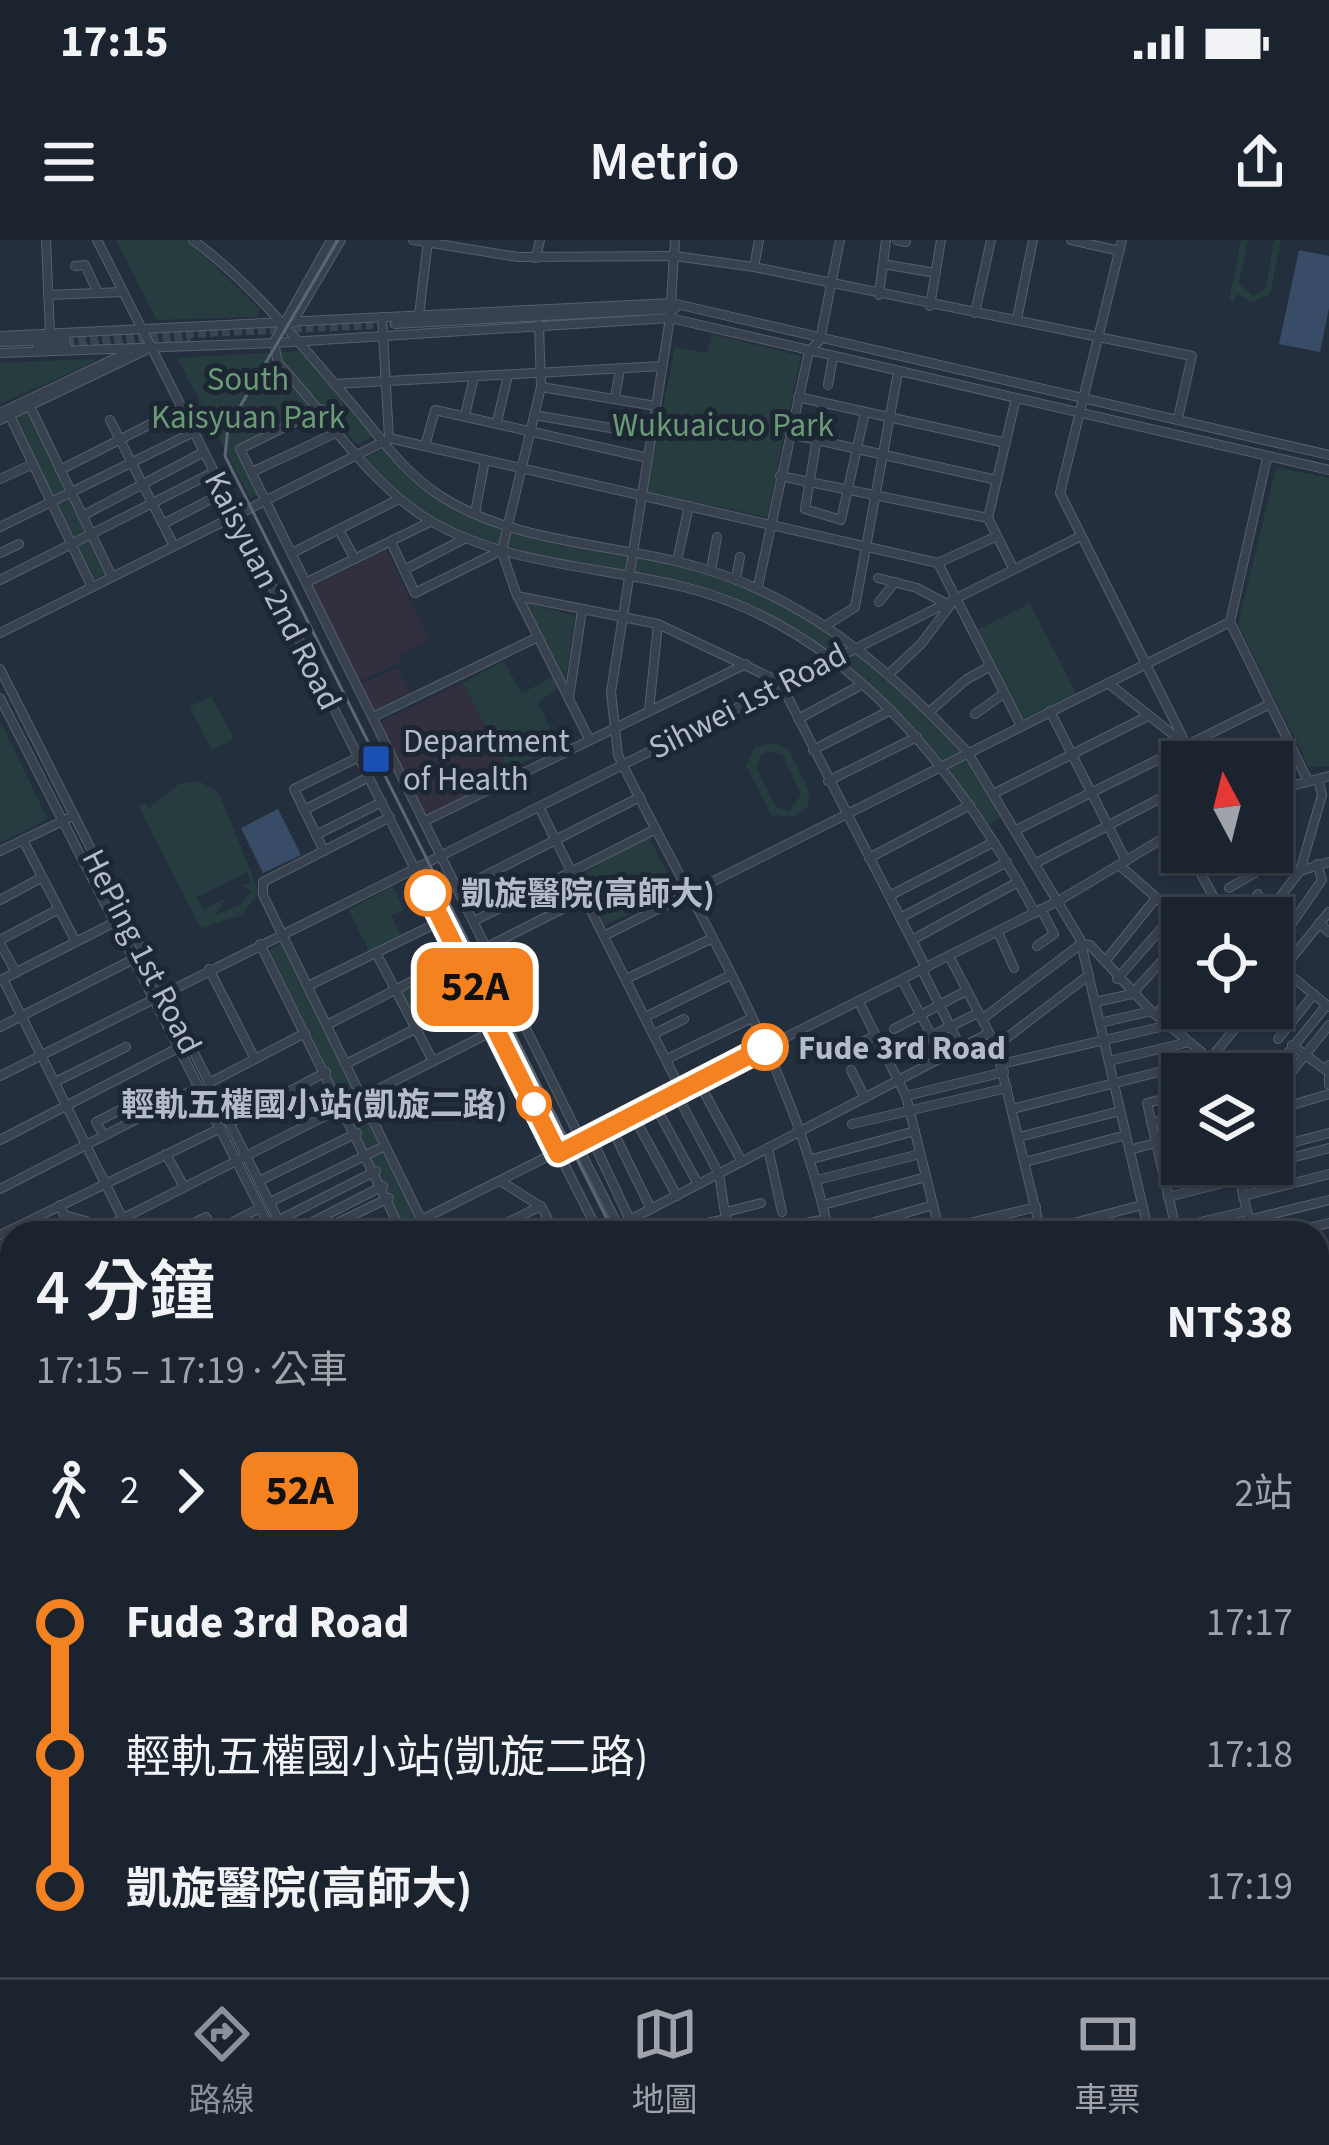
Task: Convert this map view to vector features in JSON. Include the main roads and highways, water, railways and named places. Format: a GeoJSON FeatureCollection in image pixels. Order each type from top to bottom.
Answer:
{"type":"FeatureCollection","features":[{"type":"Feature","properties":{"kind":"water"},"geometry":{"type":"Polygon","coordinates":[[[1299,250],[1329,256],[1329,308],[1320,352],[1279,344],[1299,250]]]}},
{"type":"Feature","properties":{"kind":"water"},"geometry":{"type":"Polygon","coordinates":[[[278,809],[301,855],[263,873],[241,828],[278,809]]]}},
{"type":"Feature","properties":{"kind":"tunnel"},"geometry":{"type":"LineString","coordinates":[[66,340],[395,324]]}},
{"type":"Feature","properties":{"kind":"tunnel"},"geometry":{"type":"LineString","coordinates":[[67,346],[191,341]]}},
{"type":"Feature","properties":{"kind":"tram line"},"geometry":{"type":"LineString","coordinates":[[338,240],[228,427],[225,456],[608,1221]]}},
{"type":"Feature","properties":{"kind":"place","name":"Department of Health"},"geometry":{"type":"Point","coordinates":[376,759]}},
{"type":"Feature","properties":{"kind":"place","name":"凱旋醫院(高師大)"},"geometry":{"type":"Point","coordinates":[428,893]}},
{"type":"Feature","properties":{"kind":"place","name":"Fude 3rd Road"},"geometry":{"type":"Point","coordinates":[765,1047]}},
{"type":"Feature","properties":{"kind":"place","name":"輕軌五權國小站(凱旋二路)"},"geometry":{"type":"Point","coordinates":[534,1104]}},
{"type":"Feature","properties":{"kind":"park label","name":"South Kaisyuan Park"},"geometry":{"type":"Point","coordinates":[248,397]}},
{"type":"Feature","properties":{"kind":"park label","name":"Wukuaicuo Park"},"geometry":{"type":"Point","coordinates":[723,424]}}]}
